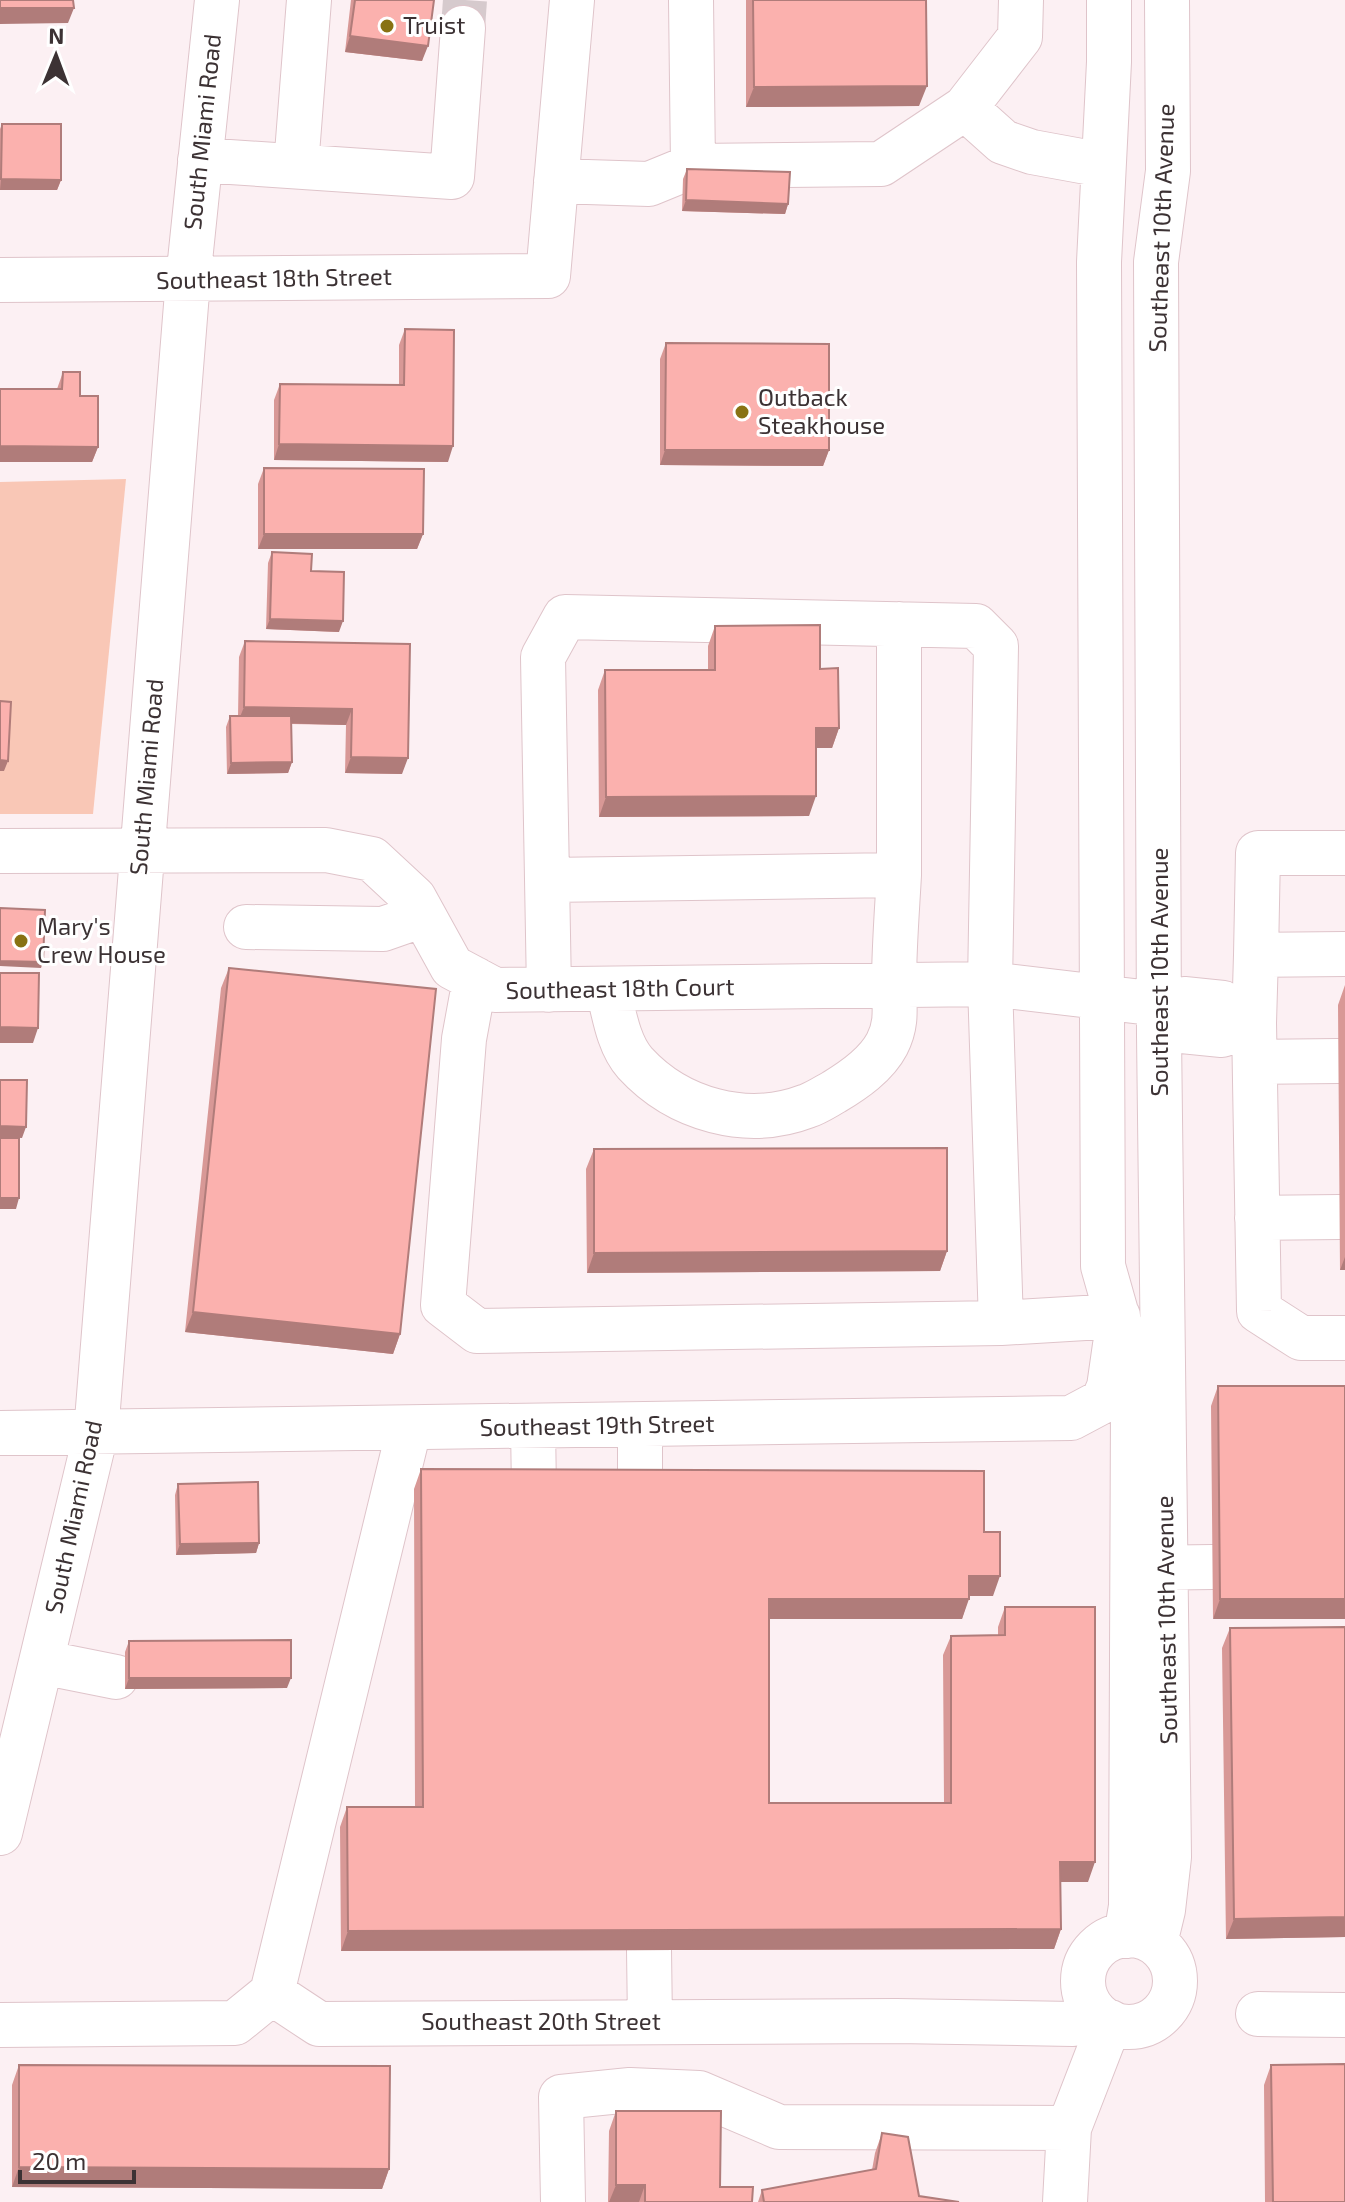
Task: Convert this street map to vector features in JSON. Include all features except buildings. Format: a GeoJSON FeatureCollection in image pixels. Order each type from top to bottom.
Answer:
{"type":"FeatureCollection","features":[{"type":"Feature","properties":{"kind":"street","name":"South Miami Road"},"geometry":{"type":"LineString","coordinates":[[2,1819],[96,1433],[188,280],[217,0]]}},
{"type":"Feature","properties":{"kind":"street"},"geometry":{"type":"LineString","coordinates":[[296,166],[309,0]]}},
{"type":"Feature","properties":{"kind":"street"},"geometry":{"type":"LineString","coordinates":[[572,0],[556,181],[649,184],[693,166],[881,164],[965,108],[1020,37],[1021,0]]}},
{"type":"Feature","properties":{"kind":"street"},"geometry":{"type":"LineString","coordinates":[[691,0],[693,166]]}},
{"type":"Feature","properties":{"kind":"street","name":"Southeast 10th Avenue"},"geometry":{"type":"LineString","coordinates":[[1109,0],[1099,262],[1103,1266],[1127,1351],[1149,1568],[1169,1857],[1163,1910],[1141,1939]]}},
{"type":"Feature","properties":{"kind":"street","name":"Southeast 10th Avenue"},"geometry":{"type":"LineString","coordinates":[[1149,1568],[1159,1004],[1156,262],[1168,171],[1167,0]]}},
{"type":"Feature","properties":{"kind":"street"},"geometry":{"type":"LineString","coordinates":[[200,160],[452,177],[468,25]]}},
{"type":"Feature","properties":{"kind":"street"},"geometry":{"type":"LineString","coordinates":[[965,108],[1003,142],[1032,152],[1103,165]]}},
{"type":"Feature","properties":{"kind":"street","name":"Southeast 18th Street"},"geometry":{"type":"LineString","coordinates":[[0,280],[548,276],[556,181]]}},
{"type":"Feature","properties":{"kind":"street"},"geometry":{"type":"LineString","coordinates":[[549,990],[543,657],[565,617],[976,626],[996,646],[990,984],[1001,1323]]}},
{"type":"Feature","properties":{"kind":"street"},"geometry":{"type":"LineString","coordinates":[[608,989],[617,1027],[632,1060],[656,1083],[690,1104],[717,1113],[776,1114],[808,1106],[858,1078],[887,1045],[896,1018],[899,624]]}},
{"type":"Feature","properties":{"kind":"street"},"geometry":{"type":"LineString","coordinates":[[1101,721],[1158,723]]}},
{"type":"Feature","properties":{"kind":"street","name":"Southeast 18th Court"},"geometry":{"type":"LineString","coordinates":[[0,851],[326,850],[372,859],[414,898],[452,967],[495,990],[990,984],[1159,1004]]}},
{"type":"Feature","properties":{"kind":"street"},"geometry":{"type":"LineString","coordinates":[[1345,853],[1258,853],[1254,1042],[1259,1311],[1301,1338],[1345,1338]]}},
{"type":"Feature","properties":{"kind":"street"},"geometry":{"type":"LineString","coordinates":[[547,880],[899,875]]}},
{"type":"Feature","properties":{"kind":"street"},"geometry":{"type":"LineString","coordinates":[[246,927],[383,929],[423,915]]}},
{"type":"Feature","properties":{"kind":"street"},"geometry":{"type":"LineString","coordinates":[[1256,955],[1345,954]]}},
{"type":"Feature","properties":{"kind":"street"},"geometry":{"type":"LineString","coordinates":[[475,979],[464,1039],[443,1305],[477,1331],[1001,1323],[1118,1316]]}},
{"type":"Feature","properties":{"kind":"street"},"geometry":{"type":"LineString","coordinates":[[1159,1004],[1182,1031],[1222,1035],[1338,1061]]}},
{"type":"Feature","properties":{"kind":"street"},"geometry":{"type":"LineString","coordinates":[[1257,1218],[1340,1217]]}},
{"type":"Feature","properties":{"kind":"street","name":"Southeast 19th Street"},"geometry":{"type":"LineString","coordinates":[[0,1433],[1071,1418],[1103,1401],[1109,1387],[1118,1316]]}},
{"type":"Feature","properties":{"kind":"street"},"geometry":{"type":"LineString","coordinates":[[640,1425],[640,1491]]}},
{"type":"Feature","properties":{"kind":"street"},"geometry":{"type":"LineString","coordinates":[[533,1427],[534,1490]]}},
{"type":"Feature","properties":{"kind":"street"},"geometry":{"type":"LineString","coordinates":[[0,2025],[235,2023],[272,1993],[409,1429]]}},
{"type":"Feature","properties":{"kind":"street"},"geometry":{"type":"LineString","coordinates":[[1149,1568],[1213,1567]]}},
{"type":"Feature","properties":{"kind":"street"},"geometry":{"type":"LineString","coordinates":[[41,1662],[116,1677]]}},
{"type":"Feature","properties":{"kind":"street"},"geometry":{"type":"LineString","coordinates":[[1112,1938],[1141,1939],[1167,1954],[1174,1969],[1175,1985],[1171,2000],[1162,2013],[1149,2023],[1134,2027],[1118,2026],[1105,2020],[1086,1998],[1084,1970],[1099,1946],[1112,1938]]}},
{"type":"Feature","properties":{"kind":"street"},"geometry":{"type":"LineString","coordinates":[[649,1950],[650,2022]]}},
{"type":"Feature","properties":{"kind":"street","name":"Southeast 20th Street"},"geometry":{"type":"LineString","coordinates":[[272,1993],[319,2024],[896,2021],[1073,2024],[1105,2020]]}},
{"type":"Feature","properties":{"kind":"street"},"geometry":{"type":"LineString","coordinates":[[1258,2014],[1345,2015]]}},
{"type":"Feature","properties":{"kind":"street"},"geometry":{"type":"LineString","coordinates":[[1065,2202],[1069,2128],[1105,2020]]}},
{"type":"Feature","properties":{"kind":"street"},"geometry":{"type":"LineString","coordinates":[[563,2202],[561,2097],[630,2090],[699,2093],[779,2127],[1069,2128]]}},
{"type":"Feature","properties":{"kind":"shaded area"},"geometry":{"type":"Polygon","coordinates":[[[126,479],[93,814],[0,814],[0,482],[126,479]]]}},
{"type":"Feature","properties":{"kind":"tunnel"},"geometry":{"type":"LineString","coordinates":[[463,28],[465,0]]}},
{"type":"Feature","properties":{"kind":"place","name":"Truist"},"geometry":{"type":"Point","coordinates":[387,26]}},
{"type":"Feature","properties":{"kind":"place","name":"Outback Steakhouse"},"geometry":{"type":"Point","coordinates":[742,412]}},
{"type":"Feature","properties":{"kind":"place","name":"Mary's Crew House"},"geometry":{"type":"Point","coordinates":[21,941]}}]}
